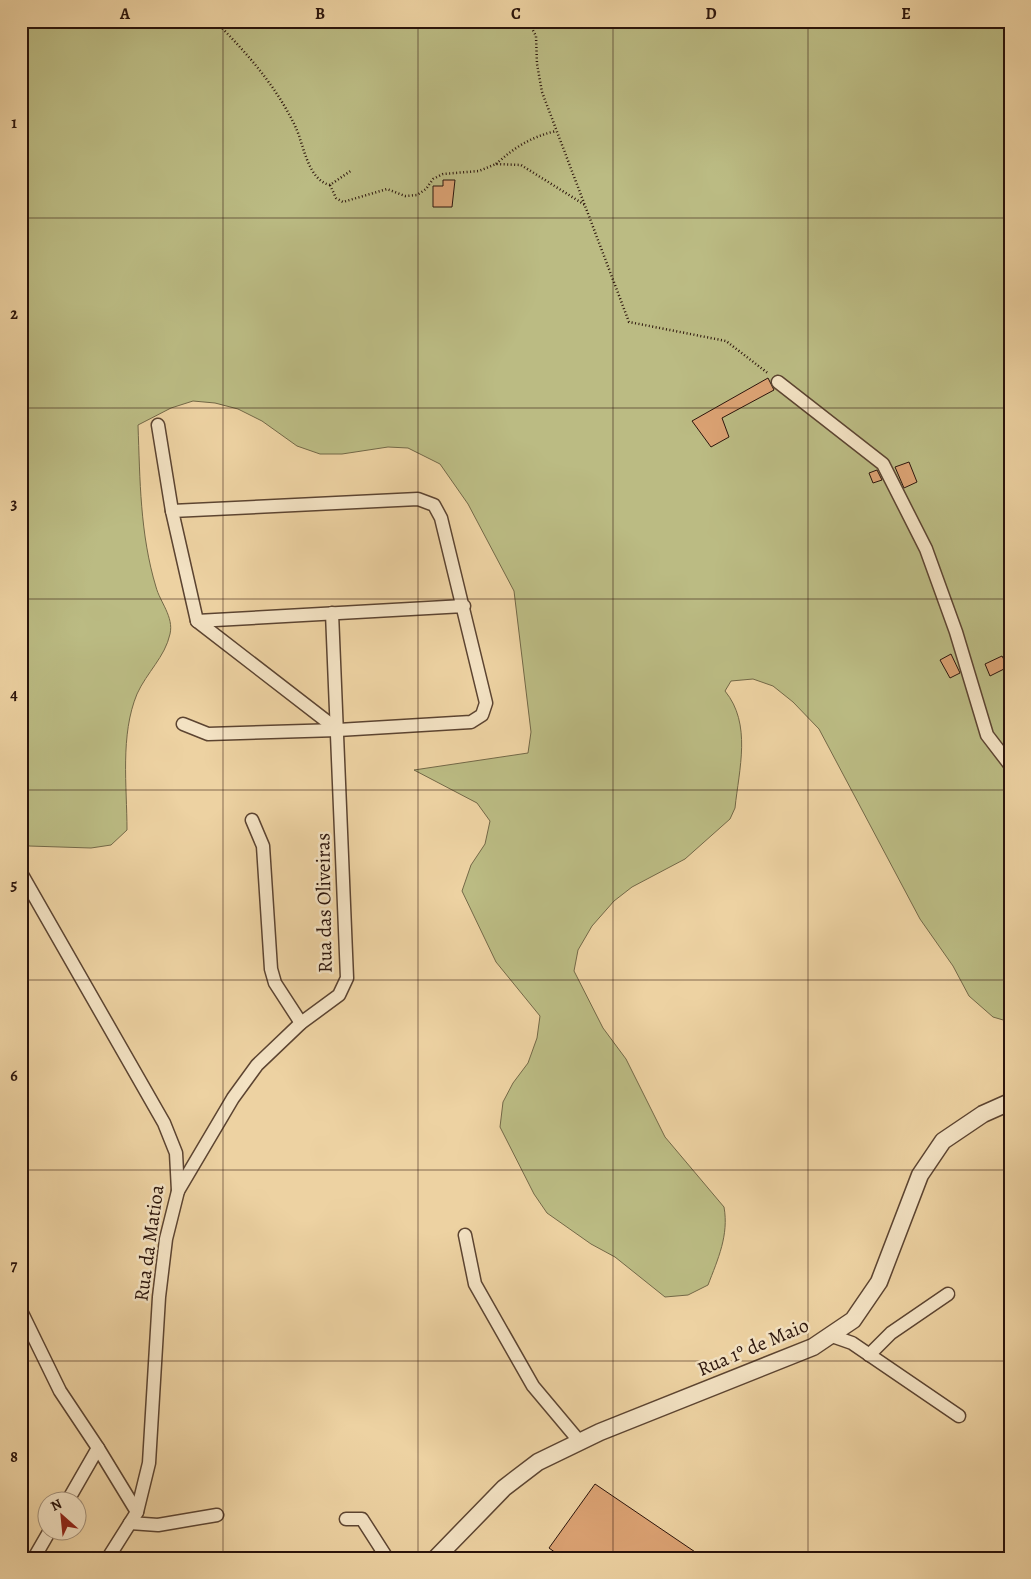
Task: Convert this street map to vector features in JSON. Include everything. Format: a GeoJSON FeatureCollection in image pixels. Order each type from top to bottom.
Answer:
{"type":"FeatureCollection","features":[{"type":"Feature","properties":{"kind":"street"},"geometry":{"type":"LineString","coordinates":[[778,382],[883,464],[926,549],[956,632],[987,735],[1010,765]]}},
{"type":"Feature","properties":{"kind":"street"},"geometry":{"type":"LineString","coordinates":[[158,425],[172,511],[197,620],[338,730]]}},
{"type":"Feature","properties":{"kind":"street"},"geometry":{"type":"LineString","coordinates":[[172,511],[418,499],[434,505],[441,518],[464,606],[486,703],[482,715],[471,722],[338,730],[208,734],[183,724]]}},
{"type":"Feature","properties":{"kind":"street"},"geometry":{"type":"LineString","coordinates":[[197,620],[464,606]]}},
{"type":"Feature","properties":{"kind":"street","name":"Rua das Oliveiras"},"geometry":{"type":"LineString","coordinates":[[178,1191],[233,1098],[256,1065],[301,1023],[339,995],[347,978],[332,613]]}},
{"type":"Feature","properties":{"kind":"street"},"geometry":{"type":"LineString","coordinates":[[252,820],[263,846],[271,969],[275,983],[301,1023]]}},
{"type":"Feature","properties":{"kind":"street","name":"Rua da Matioa"},"geometry":{"type":"LineString","coordinates":[[21,874],[164,1122],[176,1153],[178,1191],[166,1239],[159,1297],[149,1463],[137,1512],[108,1558]]}},
{"type":"Feature","properties":{"kind":"street","name":"Rua 1º de Maio"},"geometry":{"type":"LineString","coordinates":[[436,1558],[504,1488],[538,1462],[580,1442],[813,1347],[832,1336],[853,1320],[879,1282],[920,1175],[943,1141],[982,1114],[1010,1102]]}},
{"type":"Feature","properties":{"kind":"street"},"geometry":{"type":"LineString","coordinates":[[465,1235],[475,1284],[533,1386],[580,1442]]}},
{"type":"Feature","properties":{"kind":"street"},"geometry":{"type":"LineString","coordinates":[[869,1355],[891,1332],[948,1294]]}},
{"type":"Feature","properties":{"kind":"street"},"geometry":{"type":"LineString","coordinates":[[21,1312],[60,1391],[137,1512]]}},
{"type":"Feature","properties":{"kind":"street"},"geometry":{"type":"LineString","coordinates":[[832,1336],[852,1343],[959,1416]]}},
{"type":"Feature","properties":{"kind":"street"},"geometry":{"type":"LineString","coordinates":[[73,1492],[98,1448]]}},
{"type":"Feature","properties":{"kind":"street"},"geometry":{"type":"LineString","coordinates":[[130,1523],[158,1525],[218,1515]]}},
{"type":"Feature","properties":{"kind":"street"},"geometry":{"type":"LineString","coordinates":[[346,1519],[362,1519],[387,1558]]}},
{"type":"Feature","properties":{"kind":"street"},"geometry":{"type":"LineString","coordinates":[[34,1558],[43,1542]]}},
{"type":"Feature","properties":{"kind":"path"},"geometry":{"type":"LineString","coordinates":[[215,21],[262,73],[296,127],[315,175],[321,183],[330,185],[352,170]]}},
{"type":"Feature","properties":{"kind":"path"},"geometry":{"type":"LineString","coordinates":[[528,21],[536,36],[537,64],[542,92],[629,322],[726,341],[778,382]]}},
{"type":"Feature","properties":{"kind":"path"},"geometry":{"type":"LineString","coordinates":[[330,185],[336,198],[344,202],[387,189],[405,196],[417,195],[426,189],[433,179],[443,174],[479,171],[496,164],[516,146],[538,136],[556,131]]}},
{"type":"Feature","properties":{"kind":"path"},"geometry":{"type":"LineString","coordinates":[[496,164],[521,165],[586,205]]}},
{"type":"Feature","properties":{"kind":"green space"},"geometry":{"type":"Polygon","coordinates":[[[21,21],[1010,21],[1010,1022],[993,1017],[969,996],[953,966],[920,919],[819,729],[793,702],[773,686],[753,679],[731,681],[725,691],[739,718],[742,747],[735,808],[730,819],[685,859],[632,887],[614,901],[592,926],[578,950],[574,971],[603,1028],[626,1059],[665,1137],[724,1207],[724,1237],[708,1285],[688,1295],[665,1297],[615,1257],[591,1244],[547,1213],[534,1194],[500,1127],[503,1102],[513,1083],[528,1063],[537,1038],[540,1016],[496,962],[462,891],[471,865],[485,844],[490,821],[477,803],[414,770],[528,753],[531,732],[514,591],[468,504],[440,464],[408,448],[388,447],[342,454],[320,454],[297,446],[262,421],[238,409],[215,403],[193,401],[171,408],[138,425],[142,507],[147,547],[156,587],[171,628],[164,650],[137,694],[128,726],[126,743],[127,830],[111,845],[91,848],[29,846],[21,834],[21,21]]]}},
{"type":"Feature","properties":{"kind":"building"},"geometry":{"type":"Polygon","coordinates":[[[443,180],[455,180],[452,207],[433,207],[433,186],[443,186],[443,180]]]}},
{"type":"Feature","properties":{"kind":"building"},"geometry":{"type":"Polygon","coordinates":[[[768,378],[774,390],[722,418],[729,437],[711,447],[692,421],[768,378]]]}},
{"type":"Feature","properties":{"kind":"building"},"geometry":{"type":"Polygon","coordinates":[[[909,462],[917,482],[904,488],[895,467],[909,462]]]}},
{"type":"Feature","properties":{"kind":"building"},"geometry":{"type":"Polygon","coordinates":[[[877,470],[882,480],[873,483],[869,473],[877,470]]]}},
{"type":"Feature","properties":{"kind":"building"},"geometry":{"type":"Polygon","coordinates":[[[951,654],[960,673],[950,678],[940,660],[951,654]]]}},
{"type":"Feature","properties":{"kind":"building"},"geometry":{"type":"Polygon","coordinates":[[[1002,656],[1008,667],[990,676],[985,664],[1002,656]]]}},
{"type":"Feature","properties":{"kind":"building"},"geometry":{"type":"Polygon","coordinates":[[[595,1484],[704,1558],[563,1558],[549,1548],[595,1484]]]}}]}
